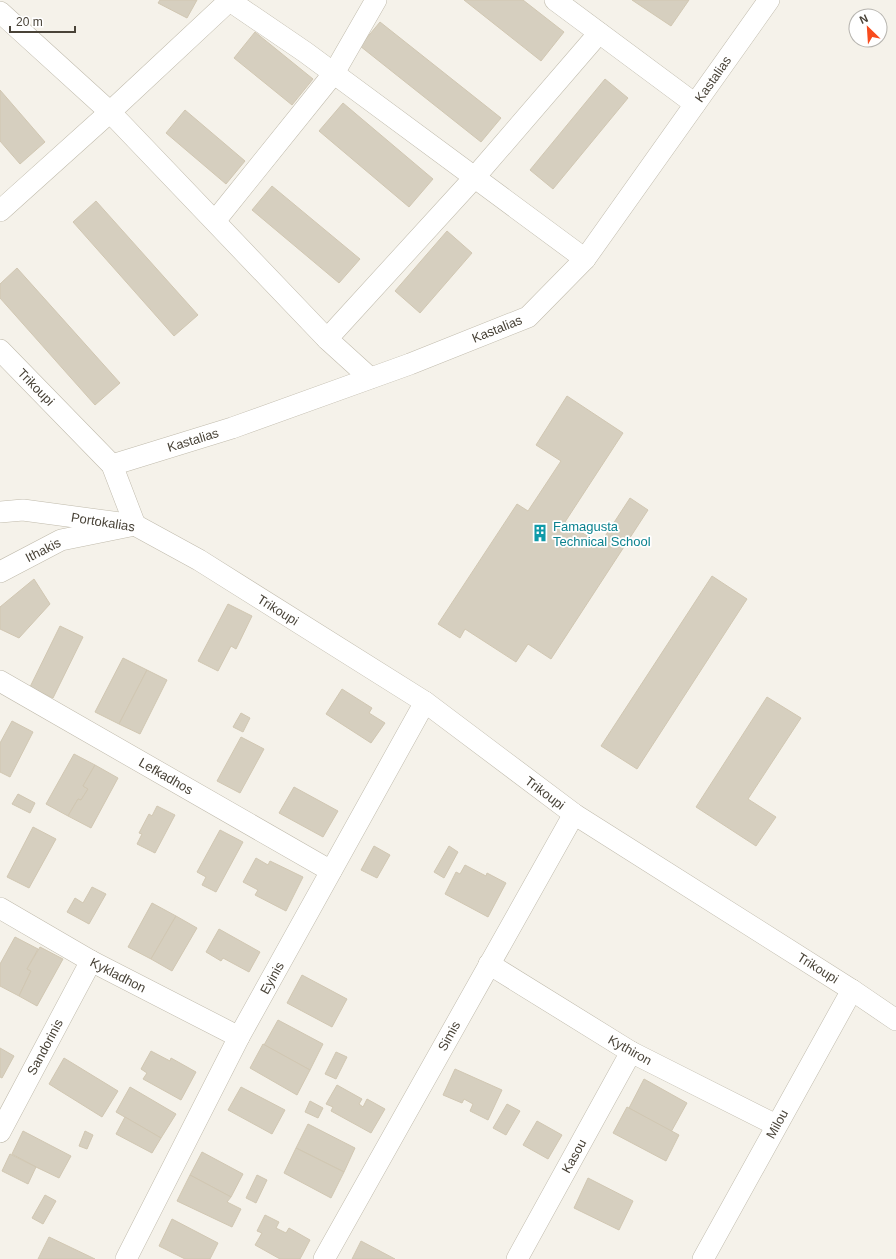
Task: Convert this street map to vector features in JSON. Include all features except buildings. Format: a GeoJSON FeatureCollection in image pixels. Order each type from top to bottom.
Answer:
{"type":"FeatureCollection","features":[{"type":"Feature","properties":{"kind":"street"},"geometry":{"type":"LineString","coordinates":[[214,221],[334,74],[376,0]]}},
{"type":"Feature","properties":{"kind":"street"},"geometry":{"type":"LineString","coordinates":[[555,0],[695,104]]}},
{"type":"Feature","properties":{"kind":"street","name":"Kastalias"},"geometry":{"type":"LineString","coordinates":[[112,465],[232,428],[370,378],[528,317],[585,259],[769,0]]}},
{"type":"Feature","properties":{"kind":"street"},"geometry":{"type":"LineString","coordinates":[[0,211],[230,1],[305,52],[585,259]]}},
{"type":"Feature","properties":{"kind":"street"},"geometry":{"type":"LineString","coordinates":[[0,12],[110,112],[327,339],[370,378]]}},
{"type":"Feature","properties":{"kind":"street"},"geometry":{"type":"LineString","coordinates":[[327,339],[474,178],[599,33]]}},
{"type":"Feature","properties":{"kind":"street","name":"Trikoupi"},"geometry":{"type":"LineString","coordinates":[[0,350],[112,465],[135,525]]}},
{"type":"Feature","properties":{"kind":"street","name":"Portokalias"},"geometry":{"type":"LineString","coordinates":[[0,512],[23,510],[135,525],[199,560]]}},
{"type":"Feature","properties":{"kind":"street","name":"Ithakis"},"geometry":{"type":"LineString","coordinates":[[0,572],[61,540],[135,525]]}},
{"type":"Feature","properties":{"kind":"street","name":"Trikoupi"},"geometry":{"type":"LineString","coordinates":[[199,560],[425,702],[574,814],[852,990],[896,1020]]}},
{"type":"Feature","properties":{"kind":"street","name":"Lefkadhos"},"geometry":{"type":"LineString","coordinates":[[0,681],[332,871]]}},
{"type":"Feature","properties":{"kind":"street","name":"Eyinis"},"geometry":{"type":"LineString","coordinates":[[126,1259],[240,1037],[425,702]]}},
{"type":"Feature","properties":{"kind":"street","name":"Simis"},"geometry":{"type":"LineString","coordinates":[[324,1259],[574,814]]}},
{"type":"Feature","properties":{"kind":"street","name":"Kykladhon"},"geometry":{"type":"LineString","coordinates":[[0,908],[91,961],[240,1037]]}},
{"type":"Feature","properties":{"kind":"street","name":"Sandorinis"},"geometry":{"type":"LineString","coordinates":[[0,1132],[91,961]]}},
{"type":"Feature","properties":{"kind":"street","name":"Kythiron"},"geometry":{"type":"LineString","coordinates":[[489,964],[631,1052],[776,1125]]}},
{"type":"Feature","properties":{"kind":"street","name":"Milou"},"geometry":{"type":"LineString","coordinates":[[704,1259],[776,1125],[852,990]]}},
{"type":"Feature","properties":{"kind":"street","name":"Kasou"},"geometry":{"type":"LineString","coordinates":[[517,1259],[631,1052]]}},
{"type":"Feature","properties":{"kind":"place","name":"Famagusta Technical School"},"geometry":{"type":"Point","coordinates":[540,533]}}]}
